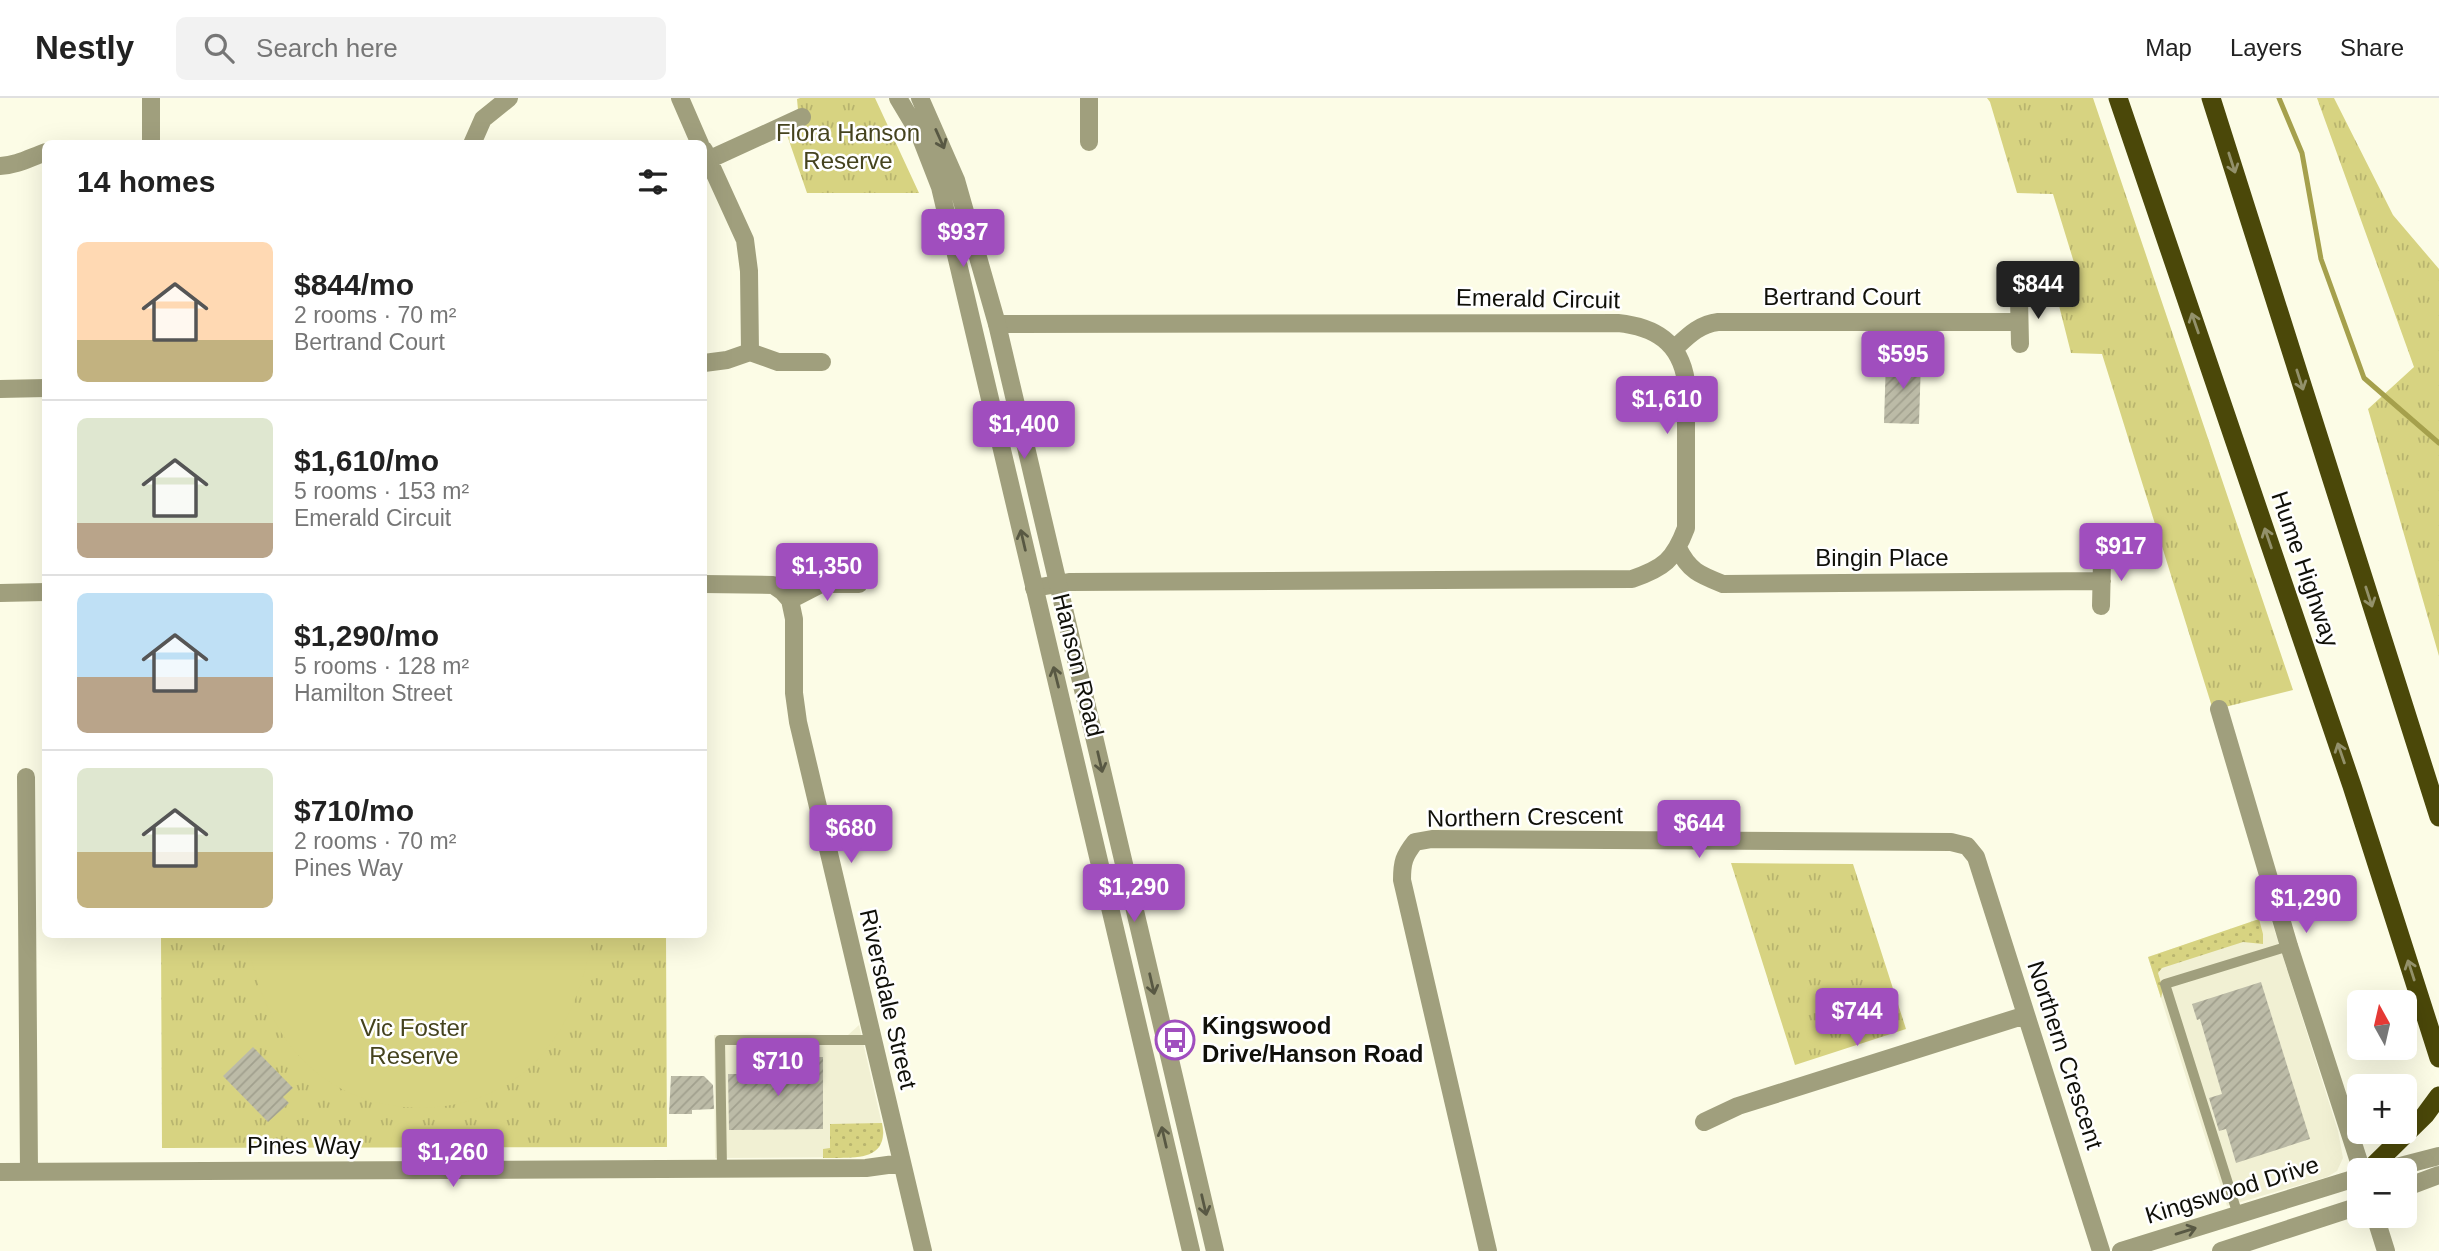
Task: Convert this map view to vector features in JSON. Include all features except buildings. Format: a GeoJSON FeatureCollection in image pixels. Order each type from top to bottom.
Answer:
{"type":"FeatureCollection","features":[{"type":"Feature","properties":{"kind":"highway","name":"Hume Highway"},"geometry":{"type":"LineString","coordinates":[[2118,98],[2348,772],[2439,1058]]}},
{"type":"Feature","properties":{"kind":"highway","name":"Hume Highway"},"geometry":{"type":"LineString","coordinates":[[2211,98],[2439,817]]}},
{"type":"Feature","properties":{"kind":"highway"},"geometry":{"type":"LineString","coordinates":[[2381,1158],[2425,1115],[2439,1097]]}},
{"type":"Feature","properties":{"kind":"street"},"geometry":{"type":"LineString","coordinates":[[151,98],[151,140]]}},
{"type":"Feature","properties":{"kind":"street"},"geometry":{"type":"LineString","coordinates":[[474,140],[483,119],[509,98]]}},
{"type":"Feature","properties":{"kind":"street"},"geometry":{"type":"LineString","coordinates":[[680,98],[699,140]]}},
{"type":"Feature","properties":{"kind":"street","name":"Hanson Road"},"geometry":{"type":"LineString","coordinates":[[898,98],[919,133],[940,187],[1191,1251]]}},
{"type":"Feature","properties":{"kind":"street","name":"Hanson Road"},"geometry":{"type":"LineString","coordinates":[[920,98],[957,180],[998,324],[1215,1251]]}},
{"type":"Feature","properties":{"kind":"street"},"geometry":{"type":"LineString","coordinates":[[1089,98],[1089,142]]}},
{"type":"Feature","properties":{"kind":"street"},"geometry":{"type":"LineString","coordinates":[[707,150],[802,117]]}},
{"type":"Feature","properties":{"kind":"street"},"geometry":{"type":"LineString","coordinates":[[0,166],[13,166],[42,154]]}},
{"type":"Feature","properties":{"kind":"street"},"geometry":{"type":"LineString","coordinates":[[707,157],[746,240],[750,352]]}},
{"type":"Feature","properties":{"kind":"street"},"geometry":{"type":"LineString","coordinates":[[2019,298],[2020,344]]}},
{"type":"Feature","properties":{"kind":"street","name":"Bertrand Court"},"geometry":{"type":"LineString","coordinates":[[1674,349],[1707,323],[1717,322],[2019,322]]}},
{"type":"Feature","properties":{"kind":"street","name":"Emerald Circuit"},"geometry":{"type":"LineString","coordinates":[[972,325],[1618,323],[1649,329],[1674,349]]}},
{"type":"Feature","properties":{"kind":"street"},"geometry":{"type":"LineString","coordinates":[[1034,588],[1058,583],[1632,579],[1658,570],[1678,548],[1686,528],[1686,381],[1681,361],[1674,349]]}},
{"type":"Feature","properties":{"kind":"street"},"geometry":{"type":"LineString","coordinates":[[707,363],[727,360],[750,352],[778,362],[822,362]]}},
{"type":"Feature","properties":{"kind":"street"},"geometry":{"type":"LineString","coordinates":[[0,388],[42,388]]}},
{"type":"Feature","properties":{"kind":"street","name":"Bingin Place"},"geometry":{"type":"LineString","coordinates":[[1678,548],[1686,564],[1693,570],[1723,584],[2102,580]]}},
{"type":"Feature","properties":{"kind":"street"},"geometry":{"type":"LineString","coordinates":[[2101,606],[2102,561]]}},
{"type":"Feature","properties":{"kind":"street"},"geometry":{"type":"LineString","coordinates":[[707,584],[773,585],[790,600],[821,584],[859,584]]}},
{"type":"Feature","properties":{"kind":"street"},"geometry":{"type":"LineString","coordinates":[[0,593],[42,592]]}},
{"type":"Feature","properties":{"kind":"street","name":"Riversdale Street"},"geometry":{"type":"LineString","coordinates":[[790,600],[794,619],[794,693],[798,722],[923,1251]]}},
{"type":"Feature","properties":{"kind":"street"},"geometry":{"type":"LineString","coordinates":[[2219,709],[2289,946],[2358,1158]]}},
{"type":"Feature","properties":{"kind":"street"},"geometry":{"type":"LineString","coordinates":[[26,777],[29,1171]]}},
{"type":"Feature","properties":{"kind":"street","name":"Northern Crescent"},"geometry":{"type":"LineString","coordinates":[[1488,1251],[1402,880],[1402,859],[1415,842],[1432,839],[1951,842],[1967,846],[1976,857],[2101,1251]]}},
{"type":"Feature","properties":{"kind":"street"},"geometry":{"type":"LineString","coordinates":[[1704,1122],[1738,1107],[2026,1015]]}},
{"type":"Feature","properties":{"kind":"street"},"geometry":{"type":"LineString","coordinates":[[2417,1162],[2439,1156]]}},
{"type":"Feature","properties":{"kind":"street","name":"Pines Way"},"geometry":{"type":"LineString","coordinates":[[0,1171],[866,1168],[902,1163]]}},
{"type":"Feature","properties":{"kind":"street"},"geometry":{"type":"LineString","coordinates":[[2417,1183],[2439,1175]]}},
{"type":"Feature","properties":{"kind":"street","name":"Kingswood Drive"},"geometry":{"type":"LineString","coordinates":[[2121,1251],[2347,1181]]}},
{"type":"Feature","properties":{"kind":"street"},"geometry":{"type":"LineString","coordinates":[[2281,1201],[2290,1229]]}},
{"type":"Feature","properties":{"kind":"street"},"geometry":{"type":"LineString","coordinates":[[2221,1251],[2347,1210]]}},
{"type":"Feature","properties":{"kind":"street"},"geometry":{"type":"LineString","coordinates":[[2379,1228],[2386,1251]]}},
{"type":"Feature","properties":{"kind":"lane"},"geometry":{"type":"LineString","coordinates":[[2238,1214],[2165,984],[2289,946]]}},
{"type":"Feature","properties":{"kind":"lane"},"geometry":{"type":"LineString","coordinates":[[722,1169],[720,1040],[872,1040]]}},
{"type":"Feature","properties":{"kind":"shaded area"},"geometry":{"type":"Polygon","coordinates":[[[2270,916],[2338,1131],[2343,1158],[2337,1171],[2327,1177],[2227,1206],[2148,957],[2270,916]]]}},
{"type":"Feature","properties":{"kind":"shaded area"},"geometry":{"type":"Polygon","coordinates":[[[859,1025],[884,1133],[875,1151],[859,1157],[715,1158],[714,1035],[848,1035],[859,1025]]]}},
{"type":"Feature","properties":{"kind":"green space","name":"Flora Hanson Reserve"},"geometry":{"type":"Polygon","coordinates":[[[875,98],[919,193],[807,193],[786,132],[798,110],[797,99],[875,98]]]}},
{"type":"Feature","properties":{"kind":"green space"},"geometry":{"type":"Polygon","coordinates":[[[1987,98],[2093,98],[2293,690],[2213,710],[2102,354],[2071,353],[2050,270],[2076,269],[2053,194],[2017,193],[1987,98]]]}},
{"type":"Feature","properties":{"kind":"green space"},"geometry":{"type":"Polygon","coordinates":[[[2317,98],[2334,98],[2393,215],[2439,269],[2439,656],[2368,409],[2414,367],[2317,98]]]}},
{"type":"Feature","properties":{"kind":"green space"},"geometry":{"type":"Polygon","coordinates":[[[1731,863],[1853,864],[1906,1029],[1795,1065],[1731,863]]]}},
{"type":"Feature","properties":{"kind":"green space"},"geometry":{"type":"Polygon","coordinates":[[[2259,919],[2263,944],[2243,942],[2162,968],[2158,973],[2163,990],[2161,998],[2148,957],[2259,919]]]}},
{"type":"Feature","properties":{"kind":"green space","name":"Vic Foster Reserve"},"geometry":{"type":"Polygon","coordinates":[[[161,938],[666,938],[667,1147],[162,1148],[161,938]]]}},
{"type":"Feature","properties":{"kind":"green space"},"geometry":{"type":"Polygon","coordinates":[[[247,938],[592,938],[586,967],[569,1014],[541,1056],[516,1078],[487,1094],[455,1104],[422,1108],[389,1105],[357,1096],[328,1081],[302,1059],[281,1032],[265,1001],[247,938]]]}},
{"type":"Feature","properties":{"kind":"green space"},"geometry":{"type":"Polygon","coordinates":[[[547,1078],[567,1078],[567,1104],[547,1104],[547,1078]]]}},
{"type":"Feature","properties":{"kind":"green space"},"geometry":{"type":"Polygon","coordinates":[[[882,1123],[883,1136],[880,1146],[874,1152],[866,1156],[823,1158],[823,1149],[830,1148],[830,1124],[882,1123]]]}},
{"type":"Feature","properties":{"kind":"waterway"},"geometry":{"type":"LineString","coordinates":[[2279,98],[2302,153],[2321,259],[2364,378],[2439,443]]}},
{"type":"Feature","properties":{"kind":"place","name":"Kingswood Drive/Hanson Road"},"geometry":{"type":"Point","coordinates":[1175,1040]}}]}
